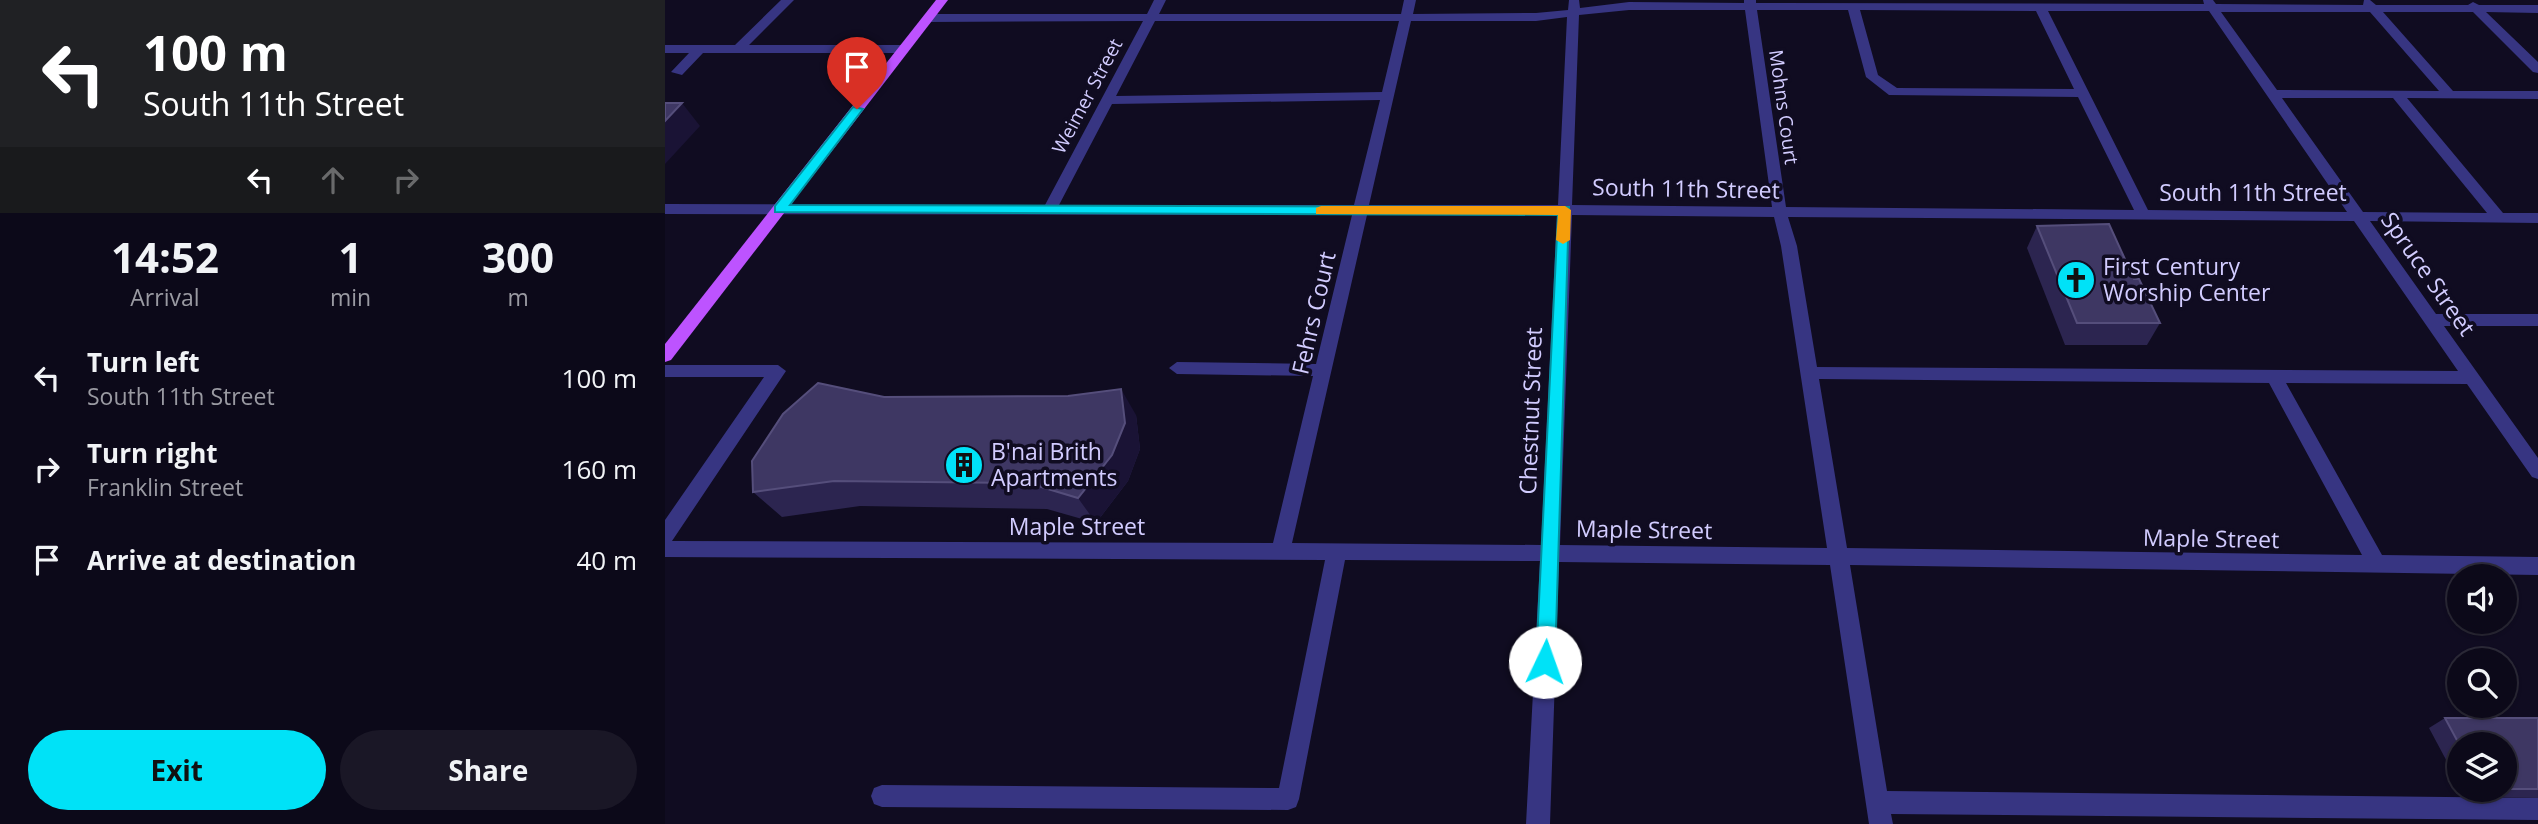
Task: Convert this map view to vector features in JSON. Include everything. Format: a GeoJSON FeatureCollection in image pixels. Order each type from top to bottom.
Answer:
{"type":"FeatureCollection","features":[{"type":"Feature","properties":{"kind":"main road"},"geometry":{"type":"LineString","coordinates":[[665,355],[942,0]]}},
{"type":"Feature","properties":{"kind":"street"},"geometry":{"type":"LineString","coordinates":[[738,49],[788,0]]}},
{"type":"Feature","properties":{"kind":"street"},"geometry":{"type":"LineString","coordinates":[[1098,18],[1109,0]]}},
{"type":"Feature","properties":{"kind":"street","name":"Weimer Street"},"geometry":{"type":"LineString","coordinates":[[1049,210],[1160,0]]}},
{"type":"Feature","properties":{"kind":"street","name":"Fehrs Court"},"geometry":{"type":"LineString","coordinates":[[1280,553],[1410,0]]}},
{"type":"Feature","properties":{"kind":"street"},"geometry":{"type":"LineString","coordinates":[[929,18],[1536,18],[1574,6],[1750,3],[1853,7],[2023,4],[2040,7],[2472,4],[2538,9]]}},
{"type":"Feature","properties":{"kind":"street","name":"Mohns Court"},"geometry":{"type":"LineString","coordinates":[[1750,3],[1780,213],[1789,246],[1810,373],[1879,813]]}},
{"type":"Feature","properties":{"kind":"street","name":"Spruce Street"},"geometry":{"type":"LineString","coordinates":[[2209,4],[2538,472]]}},
{"type":"Feature","properties":{"kind":"street"},"geometry":{"type":"LineString","coordinates":[[2369,4],[2450,95]]}},
{"type":"Feature","properties":{"kind":"street"},"geometry":{"type":"LineString","coordinates":[[2472,4],[2538,69]]}},
{"type":"Feature","properties":{"kind":"street","name":"Chestnut Street"},"geometry":{"type":"LineString","coordinates":[[1538,824],[1574,6]]}},
{"type":"Feature","properties":{"kind":"street"},"geometry":{"type":"LineString","coordinates":[[1853,7],[1872,77],[1894,92],[2083,93]]}},
{"type":"Feature","properties":{"kind":"street"},"geometry":{"type":"LineString","coordinates":[[2040,7],[2144,216]]}},
{"type":"Feature","properties":{"kind":"street"},"geometry":{"type":"LineString","coordinates":[[665,49],[904,49]]}},
{"type":"Feature","properties":{"kind":"street"},"geometry":{"type":"LineString","coordinates":[[677,72],[700,49]]}},
{"type":"Feature","properties":{"kind":"street"},"geometry":{"type":"LineString","coordinates":[[2274,94],[2538,95]]}},
{"type":"Feature","properties":{"kind":"street"},"geometry":{"type":"LineString","coordinates":[[2396,94],[2499,218]]}},
{"type":"Feature","properties":{"kind":"street"},"geometry":{"type":"LineString","coordinates":[[1107,100],[1388,96]]}},
{"type":"Feature","properties":{"kind":"street","name":"South 11th Street"},"geometry":{"type":"LineString","coordinates":[[665,209],[1565,210],[2538,218]]}},
{"type":"Feature","properties":{"kind":"street"},"geometry":{"type":"LineString","coordinates":[[2432,320],[2538,320]]}},
{"type":"Feature","properties":{"kind":"street"},"geometry":{"type":"LineString","coordinates":[[1177,368],[1324,370]]}},
{"type":"Feature","properties":{"kind":"street"},"geometry":{"type":"LineString","coordinates":[[665,371],[778,371],[665,535]]}},
{"type":"Feature","properties":{"kind":"street"},"geometry":{"type":"LineString","coordinates":[[1810,373],[2472,378]]}},
{"type":"Feature","properties":{"kind":"street"},"geometry":{"type":"LineString","coordinates":[[2274,376],[2377,565]]}},
{"type":"Feature","properties":{"kind":"street","name":"Maple Street"},"geometry":{"type":"LineString","coordinates":[[665,549],[1550,553],[1839,559],[2538,566]]}},
{"type":"Feature","properties":{"kind":"street"},"geometry":{"type":"LineString","coordinates":[[882,796],[1288,799],[1336,554]]}},
{"type":"Feature","properties":{"kind":"street"},"geometry":{"type":"LineString","coordinates":[[1879,813],[2538,809]]}},
{"type":"Feature","properties":{"kind":"building"},"geometry":{"type":"Polygon","coordinates":[[[665,103],[682,103],[665,121],[665,103]]]}},
{"type":"Feature","properties":{"kind":"building"},"geometry":{"type":"Polygon","coordinates":[[[2109,224],[2134,279],[2139,279],[2160,323],[2077,323],[2037,226],[2109,224]]]}},
{"type":"Feature","properties":{"kind":"building","name":"B'nai Brith Apartments"},"geometry":{"type":"Polygon","coordinates":[[[818,383],[884,397],[1068,396],[1121,389],[1125,423],[1112,455],[1078,498],[1028,483],[834,481],[753,492],[752,461],[783,414],[818,383]]]}},
{"type":"Feature","properties":{"kind":"building"},"geometry":{"type":"Polygon","coordinates":[[[2445,718],[2538,718],[2538,789],[2517,789],[2517,732],[2453,732],[2445,718]]]}},
{"type":"Feature","properties":{"kind":"slow traffic"},"geometry":{"type":"LineString","coordinates":[[1321,211],[1565,210],[1563,240]]}},
{"type":"Feature","properties":{"kind":"place","name":"First Century Worship Center"},"geometry":{"type":"Point","coordinates":[2076,280]}},
{"type":"Feature","properties":{"kind":"place","name":"B'nai Brith Apartments"},"geometry":{"type":"Point","coordinates":[964,465]}},
{"type":"Feature","properties":{"kind":"route"},"geometry":{"type":"LineString","coordinates":[[857,109],[779,209],[1565,210],[1545,662]]}}]}
